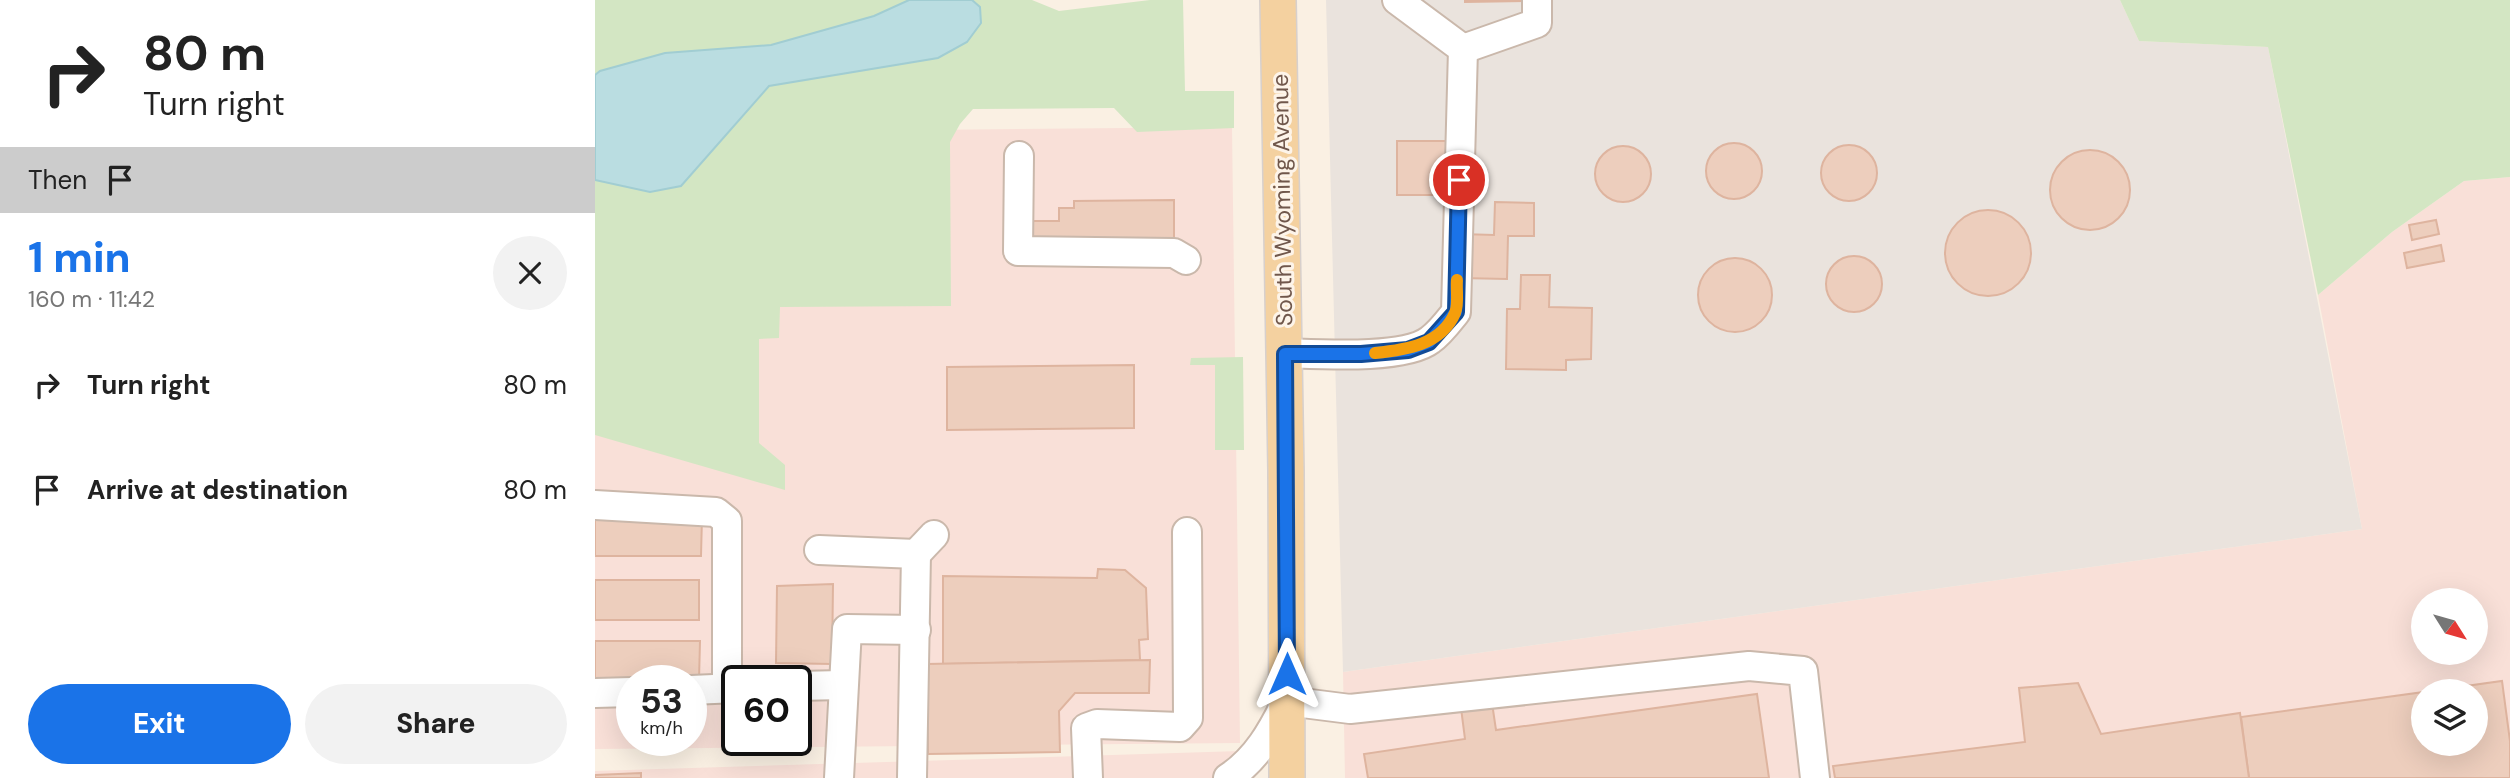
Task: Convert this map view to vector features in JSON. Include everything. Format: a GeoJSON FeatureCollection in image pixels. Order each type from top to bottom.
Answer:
{"type":"FeatureCollection","features":[{"type":"Feature","properties":{"kind":"main road","name":"South Wyoming Avenue"},"geometry":{"type":"LineString","coordinates":[[1278,0],[1285,354],[1287,778]]}},
{"type":"Feature","properties":{"kind":"lane"},"geometry":{"type":"LineString","coordinates":[[1397,0],[1463,49]]}},
{"type":"Feature","properties":{"kind":"lane"},"geometry":{"type":"LineString","coordinates":[[1463,49],[1537,23],[1537,0]]}},
{"type":"Feature","properties":{"kind":"lane"},"geometry":{"type":"LineString","coordinates":[[1285,354],[1361,354],[1408,350],[1429,342],[1456,312],[1463,49]]}},
{"type":"Feature","properties":{"kind":"lane"},"geometry":{"type":"LineString","coordinates":[[1019,156],[1018,251],[1174,253],[1187,260]]}},
{"type":"Feature","properties":{"kind":"lane"},"geometry":{"type":"LineString","coordinates":[[595,505],[716,512],[727,522],[731,665]]}},
{"type":"Feature","properties":{"kind":"lane"},"geometry":{"type":"LineString","coordinates":[[1088,778],[1086,728],[1097,724],[1180,727],[1188,718],[1187,532]]}},
{"type":"Feature","properties":{"kind":"lane"},"geometry":{"type":"LineString","coordinates":[[819,551],[925,544],[916,630],[912,778]]}},
{"type":"Feature","properties":{"kind":"lane"},"geometry":{"type":"LineString","coordinates":[[839,778],[847,629],[916,630]]}},
{"type":"Feature","properties":{"kind":"lane"},"geometry":{"type":"LineString","coordinates":[[1228,778],[1255,755],[1270,735],[1287,701],[1350,709],[1749,666],[1803,671],[1815,778]]}},
{"type":"Feature","properties":{"kind":"lane"},"geometry":{"type":"LineString","coordinates":[[812,686],[843,685]]}},
{"type":"Feature","properties":{"kind":"lane"},"geometry":{"type":"LineString","coordinates":[[595,693],[616,692]]}},
{"type":"Feature","properties":{"kind":"shaded area"},"geometry":{"type":"Polygon","coordinates":[[[1326,0],[2120,0],[2139,41],[2268,47],[2362,529],[1343,672],[1326,0]]]}},
{"type":"Feature","properties":{"kind":"shaded area"},"geometry":{"type":"Polygon","coordinates":[[[1232,127],[1240,743],[812,747],[812,665],[721,665],[721,748],[707,748],[707,665],[616,665],[616,749],[595,749],[595,432],[717,269],[922,130],[1232,127]]]}},
{"type":"Feature","properties":{"kind":"shaded area"},"geometry":{"type":"Polygon","coordinates":[[[2510,177],[2510,778],[1345,778],[1343,672],[2362,529],[2318,295],[2392,232],[2464,181],[2510,177]]]}},
{"type":"Feature","properties":{"kind":"shaded area"},"geometry":{"type":"Polygon","coordinates":[[[1240,751],[1241,778],[595,778],[595,771],[1240,751]]]}},
{"type":"Feature","properties":{"kind":"green space"},"geometry":{"type":"Polygon","coordinates":[[[595,0],[909,0],[874,16],[771,45],[665,53],[600,71],[595,75],[595,0]]]}},
{"type":"Feature","properties":{"kind":"green space"},"geometry":{"type":"Polygon","coordinates":[[[972,0],[1032,0],[1059,11],[1150,0],[1183,0],[1185,91],[1234,91],[1234,128],[1137,132],[1114,108],[973,109],[950,142],[951,306],[780,307],[779,338],[759,339],[759,443],[785,465],[785,490],[595,435],[595,180],[650,192],[681,186],[769,86],[938,58],[980,7],[972,0]]]}},
{"type":"Feature","properties":{"kind":"green space"},"geometry":{"type":"Polygon","coordinates":[[[2120,0],[2510,0],[2510,177],[2464,181],[2392,232],[2318,295],[2268,47],[2139,41],[2120,0]]]}},
{"type":"Feature","properties":{"kind":"green space"},"geometry":{"type":"Polygon","coordinates":[[[1243,357],[1244,450],[1215,450],[1215,365],[1190,365],[1191,358],[1243,357]]]}},
{"type":"Feature","properties":{"kind":"water"},"geometry":{"type":"Polygon","coordinates":[[[909,0],[972,0],[980,7],[981,23],[967,42],[938,58],[769,86],[681,186],[650,192],[595,180],[595,75],[600,71],[665,53],[771,45],[874,16],[909,0]]]}},
{"type":"Feature","properties":{"kind":"building"},"geometry":{"type":"Polygon","coordinates":[[[1527,0],[1528,1],[1465,2],[1527,0]]]}},
{"type":"Feature","properties":{"kind":"building"},"geometry":{"type":"Polygon","coordinates":[[[1397,141],[1456,141],[1456,195],[1397,195],[1397,141]]]}},
{"type":"Feature","properties":{"kind":"building"},"geometry":{"type":"Polygon","coordinates":[[[1734,143],[1749,148],[1757,156],[1762,171],[1757,186],[1749,194],[1734,199],[1719,194],[1711,186],[1706,171],[1711,156],[1719,148],[1734,143]]]}},
{"type":"Feature","properties":{"kind":"building"},"geometry":{"type":"Polygon","coordinates":[[[1849,145],[1864,150],[1872,158],[1877,173],[1872,188],[1864,196],[1849,201],[1834,196],[1826,188],[1821,173],[1826,158],[1834,150],[1849,145]]]}},
{"type":"Feature","properties":{"kind":"building"},"geometry":{"type":"Polygon","coordinates":[[[1623,146],[1638,151],[1646,159],[1651,174],[1646,189],[1638,197],[1623,202],[1608,197],[1600,189],[1595,174],[1600,159],[1608,151],[1623,146]]]}},
{"type":"Feature","properties":{"kind":"building"},"geometry":{"type":"Polygon","coordinates":[[[2090,150],[2105,153],[2118,162],[2127,175],[2130,190],[2127,205],[2118,218],[2105,227],[2090,230],[2075,227],[2062,218],[2053,205],[2050,190],[2053,175],[2062,162],[2075,153],[2090,150]]]}},
{"type":"Feature","properties":{"kind":"building"},"geometry":{"type":"Polygon","coordinates":[[[1174,200],[1174,246],[1031,240],[1031,221],[1059,221],[1059,208],[1074,208],[1074,201],[1174,200]]]}},
{"type":"Feature","properties":{"kind":"building"},"geometry":{"type":"Polygon","coordinates":[[[1495,202],[1534,203],[1534,236],[1508,236],[1507,279],[1460,278],[1461,234],[1494,235],[1495,202]]]}},
{"type":"Feature","properties":{"kind":"building"},"geometry":{"type":"Polygon","coordinates":[[[1988,210],[2004,214],[2018,223],[2027,237],[2031,253],[2027,269],[2018,283],[2004,292],[1988,296],[1972,292],[1958,283],[1949,269],[1945,253],[1949,237],[1958,223],[1972,214],[1988,210]]]}},
{"type":"Feature","properties":{"kind":"building"},"geometry":{"type":"Polygon","coordinates":[[[2436,220],[2439,234],[2412,240],[2409,225],[2436,220]]]}},
{"type":"Feature","properties":{"kind":"building"},"geometry":{"type":"Polygon","coordinates":[[[2441,245],[2444,261],[2407,268],[2404,253],[2441,245]]]}},
{"type":"Feature","properties":{"kind":"building"},"geometry":{"type":"Polygon","coordinates":[[[1854,256],[1865,258],[1874,264],[1880,273],[1880,295],[1874,304],[1865,310],[1854,312],[1843,310],[1834,304],[1828,295],[1826,284],[1828,273],[1834,264],[1843,258],[1854,256]]]}},
{"type":"Feature","properties":{"kind":"building"},"geometry":{"type":"Polygon","coordinates":[[[1728,258],[1742,258],[1756,264],[1766,274],[1772,295],[1766,316],[1756,326],[1742,332],[1728,332],[1714,326],[1704,316],[1698,302],[1698,288],[1704,274],[1714,264],[1728,258]]]}},
{"type":"Feature","properties":{"kind":"building"},"geometry":{"type":"Polygon","coordinates":[[[1521,275],[1550,275],[1549,307],[1592,308],[1591,359],[1566,360],[1566,370],[1506,369],[1507,309],[1520,309],[1521,275]]]}},
{"type":"Feature","properties":{"kind":"building"},"geometry":{"type":"Polygon","coordinates":[[[1134,365],[1134,428],[947,430],[947,367],[1134,365]]]}},
{"type":"Feature","properties":{"kind":"building"},"geometry":{"type":"Polygon","coordinates":[[[595,516],[702,517],[701,556],[595,556],[595,516]]]}},
{"type":"Feature","properties":{"kind":"building"},"geometry":{"type":"Polygon","coordinates":[[[1098,569],[1125,570],[1146,588],[1148,639],[1139,640],[1140,660],[943,664],[943,576],[1097,578],[1098,569]]]}},
{"type":"Feature","properties":{"kind":"building"},"geometry":{"type":"Polygon","coordinates":[[[595,580],[699,580],[699,620],[595,620],[595,580]]]}},
{"type":"Feature","properties":{"kind":"building"},"geometry":{"type":"Polygon","coordinates":[[[833,584],[832,664],[776,663],[777,586],[833,584]]]}},
{"type":"Feature","properties":{"kind":"building"},"geometry":{"type":"Polygon","coordinates":[[[595,641],[700,641],[699,665],[616,665],[616,680],[595,680],[595,641]]]}},
{"type":"Feature","properties":{"kind":"building"},"geometry":{"type":"Polygon","coordinates":[[[1150,660],[1149,693],[1075,693],[1059,711],[1060,752],[928,754],[927,664],[1150,660]]]}},
{"type":"Feature","properties":{"kind":"building"},"geometry":{"type":"Polygon","coordinates":[[[2502,681],[2510,741],[2510,778],[2249,778],[2241,717],[2411,694],[2411,756],[2488,756],[2488,683],[2502,681]]]}},
{"type":"Feature","properties":{"kind":"building"},"geometry":{"type":"Polygon","coordinates":[[[2078,683],[2101,734],[2240,713],[2249,778],[1835,778],[1833,766],[2025,742],[2019,688],[2078,683]]]}},
{"type":"Feature","properties":{"kind":"building"},"geometry":{"type":"Polygon","coordinates":[[[1757,694],[1769,778],[1368,778],[1364,754],[1465,739],[1461,708],[1492,703],[1496,730],[1757,694]]]}},
{"type":"Feature","properties":{"kind":"building"},"geometry":{"type":"Polygon","coordinates":[[[641,773],[641,778],[595,778],[595,775],[641,773]]]}},
{"type":"Feature","properties":{"kind":"slow traffic"},"geometry":{"type":"LineString","coordinates":[[1375,353],[1408,350],[1429,342],[1456,312],[1457,280]]}},
{"type":"Feature","properties":{"kind":"route"},"geometry":{"type":"LineString","coordinates":[[1287,674],[1285,354],[1361,354],[1408,350],[1429,342],[1456,312],[1459,180]]}}]}
